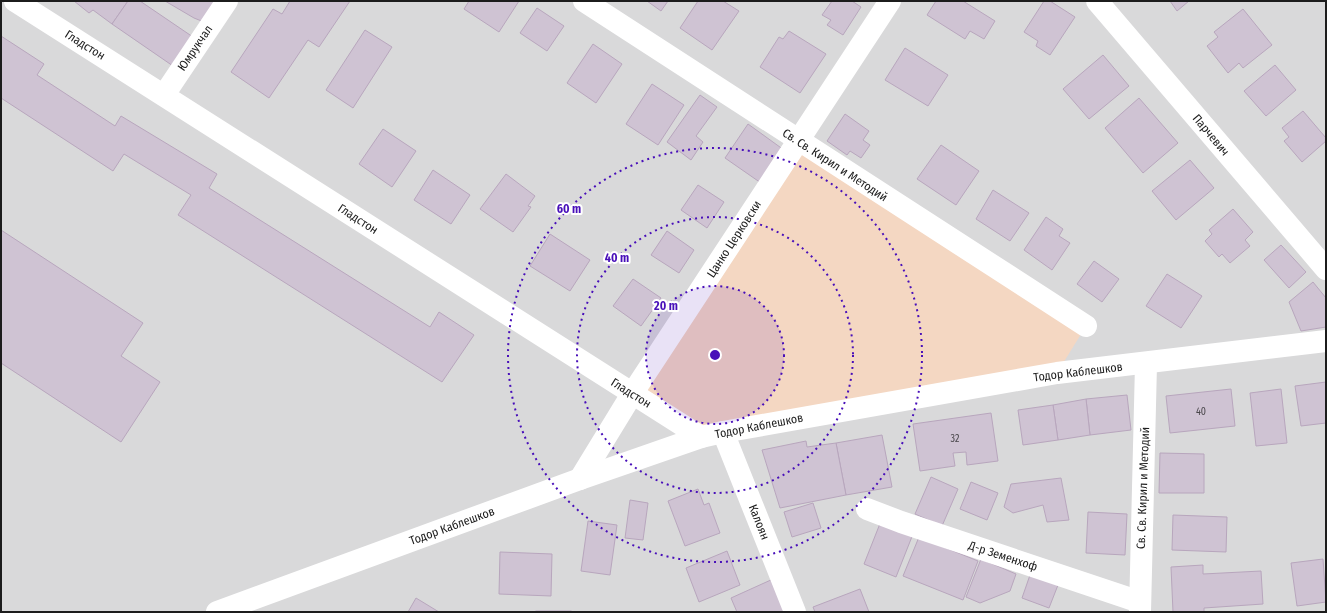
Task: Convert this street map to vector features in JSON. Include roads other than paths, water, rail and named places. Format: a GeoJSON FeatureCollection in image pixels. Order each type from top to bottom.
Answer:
{"type":"FeatureCollection","features":[{"type":"Feature","properties":{"kind":"street","name":"Гладстон"},"geometry":{"type":"LineString","coordinates":[[15,1],[701,437]]}},
{"type":"Feature","properties":{"kind":"street","name":"Юмрукчал"},"geometry":{"type":"LineString","coordinates":[[164,95],[227,1]]}},
{"type":"Feature","properties":{"kind":"street","name":"Св. Св. Кирил и Методий"},"geometry":{"type":"LineString","coordinates":[[584,1],[798,141],[1086,326]]}},
{"type":"Feature","properties":{"kind":"street","name":"Цанко Церковски"},"geometry":{"type":"LineString","coordinates":[[580,479],[632,394],[890,1]]}},
{"type":"Feature","properties":{"kind":"street","name":"Парчевич"},"geometry":{"type":"LineString","coordinates":[[1097,1],[1326,269]]}},
{"type":"Feature","properties":{"kind":"street","name":"Тодор Каблешков"},"geometry":{"type":"LineString","coordinates":[[217,612],[580,479],[701,437],[1057,373],[1146,364],[1326,341]]}},
{"type":"Feature","properties":{"kind":"street","name":"Св. Св. Кирил и Методий"},"geometry":{"type":"LineString","coordinates":[[1140,607],[1146,364]]}},
{"type":"Feature","properties":{"kind":"street","name":"Калоян"},"geometry":{"type":"LineString","coordinates":[[723,432],[795,612]]}},
{"type":"Feature","properties":{"kind":"street","name":"Д-р Земенхоф"},"geometry":{"type":"LineString","coordinates":[[867,509],[1140,607]]}}]}
